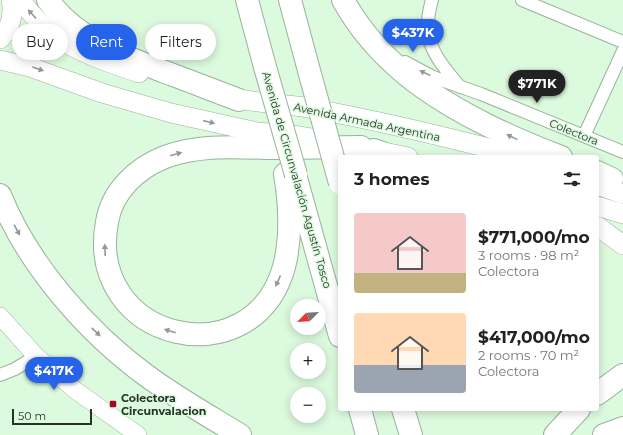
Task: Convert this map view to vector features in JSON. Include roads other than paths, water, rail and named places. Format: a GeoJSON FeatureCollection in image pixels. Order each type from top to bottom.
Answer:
{"type":"FeatureCollection","features":[{"type":"Feature","properties":{"kind":"highway"},"geometry":{"type":"LineString","coordinates":[[48,0],[75,28],[116,52],[137,62],[239,100]]}},
{"type":"Feature","properties":{"kind":"highway"},"geometry":{"type":"LineString","coordinates":[[235,0],[260,66]]}},
{"type":"Feature","properties":{"kind":"highway","name":"Avenida de Circunvalación Agustín Tosco"},"geometry":{"type":"LineString","coordinates":[[247,0],[260,66],[281,122],[290,174],[338,330]]}},
{"type":"Feature","properties":{"kind":"highway"},"geometry":{"type":"LineString","coordinates":[[290,0],[338,176]]}},
{"type":"Feature","properties":{"kind":"highway"},"geometry":{"type":"LineString","coordinates":[[343,0],[360,27],[396,67],[431,93],[479,120],[522,141],[556,155]]}},
{"type":"Feature","properties":{"kind":"highway"},"geometry":{"type":"LineString","coordinates":[[311,78],[339,155]]}},
{"type":"Feature","properties":{"kind":"highway"},"geometry":{"type":"LineString","coordinates":[[290,174],[288,244],[284,267],[277,284],[267,300],[256,312],[244,321],[220,331],[207,334],[180,333],[154,325],[127,304],[115,287],[109,273],[105,258],[105,230],[113,202],[125,184],[139,171],[164,158],[191,150],[208,148],[240,146],[376,151]]}},
{"type":"Feature","properties":{"kind":"highway"},"geometry":{"type":"LineString","coordinates":[[0,195],[30,253],[46,276],[92,329],[146,376],[240,435]]}},
{"type":"Feature","properties":{"kind":"highway"},"geometry":{"type":"LineString","coordinates":[[599,393],[623,375]]}},
{"type":"Feature","properties":{"kind":"highway"},"geometry":{"type":"LineString","coordinates":[[361,411],[367,435]]}},
{"type":"Feature","properties":{"kind":"highway"},"geometry":{"type":"LineString","coordinates":[[404,411],[410,435]]}},
{"type":"Feature","properties":{"kind":"highway"},"geometry":{"type":"LineString","coordinates":[[554,435],[577,411]]}},
{"type":"Feature","properties":{"kind":"highway"},"geometry":{"type":"LineString","coordinates":[[604,435],[623,428]]}},
{"type":"Feature","properties":{"kind":"main road"},"geometry":{"type":"LineString","coordinates":[[0,39],[10,26],[13,15],[11,0]]}},
{"type":"Feature","properties":{"kind":"main road","name":"Avenida Armada Argentina"},"geometry":{"type":"LineString","coordinates":[[20,0],[36,19],[50,32],[77,49],[160,79],[239,100],[302,107],[407,128],[516,155]]}},
{"type":"Feature","properties":{"kind":"main road"},"geometry":{"type":"LineString","coordinates":[[0,60],[30,67],[102,93],[171,113],[258,132],[300,136],[397,155]]}},
{"type":"Feature","properties":{"kind":"main road"},"geometry":{"type":"LineString","coordinates":[[302,107],[356,125],[484,155]]}},
{"type":"Feature","properties":{"kind":"main road"},"geometry":{"type":"LineString","coordinates":[[599,207],[623,214]]}},
{"type":"Feature","properties":{"kind":"main road"},"geometry":{"type":"LineString","coordinates":[[599,227],[623,245]]}},
{"type":"Feature","properties":{"kind":"street"},"geometry":{"type":"LineString","coordinates":[[432,0],[428,14],[427,27],[430,40],[440,62],[461,88]]}},
{"type":"Feature","properties":{"kind":"street"},"geometry":{"type":"LineString","coordinates":[[522,0],[623,42]]}},
{"type":"Feature","properties":{"kind":"street","name":"Colectora"},"geometry":{"type":"LineString","coordinates":[[360,27],[389,52],[410,66],[433,77],[481,94],[623,152]]}},
{"type":"Feature","properties":{"kind":"street"},"geometry":{"type":"LineString","coordinates":[[584,136],[623,51]]}},
{"type":"Feature","properties":{"kind":"street"},"geometry":{"type":"LineString","coordinates":[[0,316],[36,356],[75,390],[138,435]]}},
{"type":"Feature","properties":{"kind":"street"},"geometry":{"type":"LineString","coordinates":[[0,375],[15,369],[36,356]]}},
{"type":"Feature","properties":{"kind":"place","name":"Colectora Circunvalacion"},"geometry":{"type":"Point","coordinates":[113,404]}}]}
